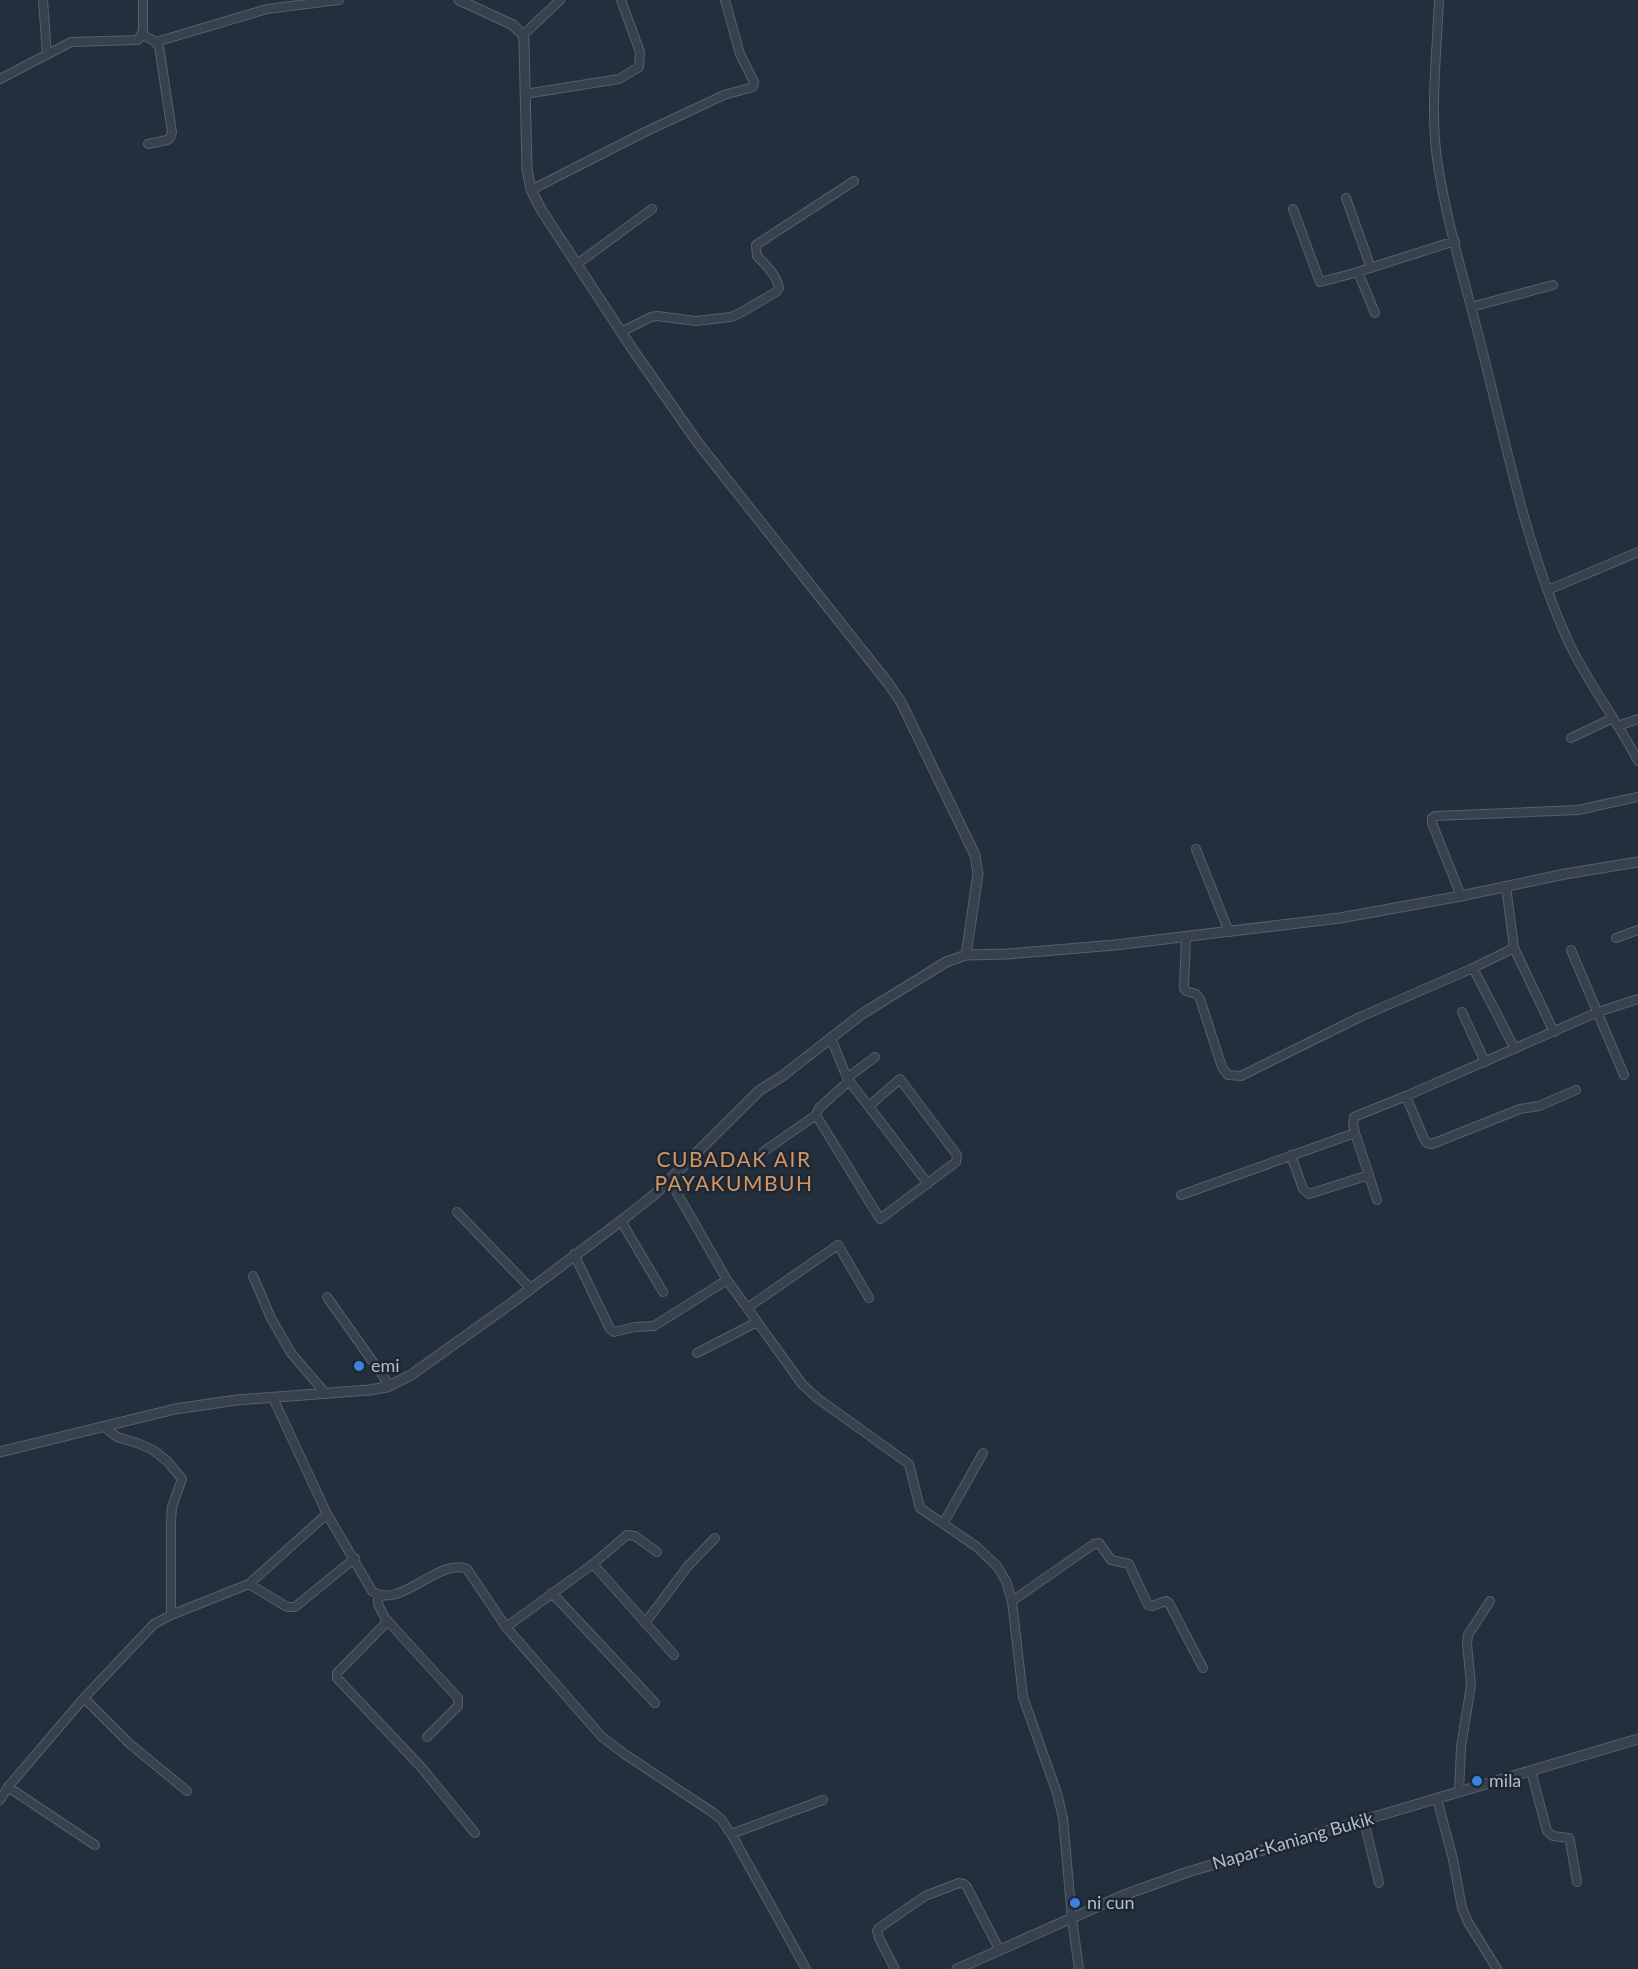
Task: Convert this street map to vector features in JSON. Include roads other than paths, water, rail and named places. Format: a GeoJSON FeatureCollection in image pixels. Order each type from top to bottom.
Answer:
{"type":"FeatureCollection","features":[{"type":"Feature","properties":{"kind":"street"},"geometry":{"type":"LineString","coordinates":[[44,0],[47,55]]}},
{"type":"Feature","properties":{"kind":"street"},"geometry":{"type":"LineString","coordinates":[[0,79],[71,42],[136,40],[142,35],[143,0]]}},
{"type":"Feature","properties":{"kind":"street"},"geometry":{"type":"LineString","coordinates":[[156,42],[267,9],[339,0]]}},
{"type":"Feature","properties":{"kind":"street"},"geometry":{"type":"LineString","coordinates":[[459,0],[518,30],[524,42],[527,169],[531,190],[542,211],[621,332],[698,443],[893,691],[975,855],[978,874],[966,955]]}},
{"type":"Feature","properties":{"kind":"street"},"geometry":{"type":"LineString","coordinates":[[518,30],[560,0]]}},
{"type":"Feature","properties":{"kind":"street"},"geometry":{"type":"LineString","coordinates":[[525,94],[619,79],[639,67],[640,52],[621,0]]}},
{"type":"Feature","properties":{"kind":"street"},"geometry":{"type":"LineString","coordinates":[[531,190],[724,95],[753,87],[754,82],[740,54],[726,0]]}},
{"type":"Feature","properties":{"kind":"street"},"geometry":{"type":"LineString","coordinates":[[1439,0],[1435,113],[1437,158],[1517,495],[1533,549],[1569,642],[1587,679],[1638,761]]}},
{"type":"Feature","properties":{"kind":"street"},"geometry":{"type":"LineString","coordinates":[[142,35],[159,46],[172,132],[167,140],[148,144]]}},
{"type":"Feature","properties":{"kind":"street"},"geometry":{"type":"LineString","coordinates":[[621,332],[651,316],[696,321],[731,316],[776,292],[779,284],[757,256],[756,245],[854,181]]}},
{"type":"Feature","properties":{"kind":"street"},"geometry":{"type":"LineString","coordinates":[[1346,198],[1371,268]]}},
{"type":"Feature","properties":{"kind":"street"},"geometry":{"type":"LineString","coordinates":[[577,264],[652,209]]}},
{"type":"Feature","properties":{"kind":"street"},"geometry":{"type":"LineString","coordinates":[[1293,209],[1320,282],[1455,241]]}},
{"type":"Feature","properties":{"kind":"street"},"geometry":{"type":"LineString","coordinates":[[1358,272],[1376,313]]}},
{"type":"Feature","properties":{"kind":"street"},"geometry":{"type":"LineString","coordinates":[[1471,307],[1553,285]]}},
{"type":"Feature","properties":{"kind":"street"},"geometry":{"type":"LineString","coordinates":[[1548,590],[1638,552]]}},
{"type":"Feature","properties":{"kind":"street"},"geometry":{"type":"LineString","coordinates":[[1571,738],[1613,718]]}},
{"type":"Feature","properties":{"kind":"street"},"geometry":{"type":"LineString","coordinates":[[1617,726],[1638,718]]}},
{"type":"Feature","properties":{"kind":"street"},"geometry":{"type":"LineString","coordinates":[[1461,897],[1432,823],[1432,818],[1435,816],[1578,810],[1638,797]]}},
{"type":"Feature","properties":{"kind":"street"},"geometry":{"type":"LineString","coordinates":[[1196,849],[1229,932]]}},
{"type":"Feature","properties":{"kind":"street"},"geometry":{"type":"LineString","coordinates":[[0,1452],[175,1409],[237,1400],[326,1394],[390,1386],[411,1375],[655,1194],[760,1090],[862,1014],[946,962],[966,955],[1050,950],[1186,937],[1340,918],[1638,862]]}},
{"type":"Feature","properties":{"kind":"street"},"geometry":{"type":"LineString","coordinates":[[1506,886],[1514,948],[1554,1032]]}},
{"type":"Feature","properties":{"kind":"street"},"geometry":{"type":"LineString","coordinates":[[1616,938],[1638,930]]}},
{"type":"Feature","properties":{"kind":"street"},"geometry":{"type":"LineString","coordinates":[[1186,937],[1184,988],[1196,994],[1200,999],[1222,1067],[1228,1076],[1235,1077],[1242,1076],[1360,1017],[1514,948]]}},
{"type":"Feature","properties":{"kind":"street"},"geometry":{"type":"LineString","coordinates":[[1571,950],[1623,1075]]}},
{"type":"Feature","properties":{"kind":"street"},"geometry":{"type":"LineString","coordinates":[[1473,968],[1515,1049]]}},
{"type":"Feature","properties":{"kind":"street"},"geometry":{"type":"LineString","coordinates":[[1377,1200],[1355,1133],[1354,1117],[1598,1012],[1638,999]]}},
{"type":"Feature","properties":{"kind":"street"},"geometry":{"type":"LineString","coordinates":[[1462,1012],[1485,1062]]}},
{"type":"Feature","properties":{"kind":"street"},"geometry":{"type":"LineString","coordinates":[[831,1038],[848,1079],[928,1184]]}},
{"type":"Feature","properties":{"kind":"street"},"geometry":{"type":"LineString","coordinates":[[763,1152],[816,1115],[819,1108],[848,1079],[875,1058]]}},
{"type":"Feature","properties":{"kind":"street"},"geometry":{"type":"LineString","coordinates":[[816,1115],[880,1219],[956,1162],[957,1158],[955,1151],[900,1079],[869,1106]]}},
{"type":"Feature","properties":{"kind":"street"},"geometry":{"type":"LineString","coordinates":[[1406,1096],[1424,1139],[1427,1143],[1432,1144],[1520,1108],[1539,1106],[1576,1090]]}},
{"type":"Feature","properties":{"kind":"street"},"geometry":{"type":"LineString","coordinates":[[1181,1195],[1355,1133]]}},
{"type":"Feature","properties":{"kind":"street"},"geometry":{"type":"LineString","coordinates":[[1292,1155],[1303,1189],[1309,1194],[1369,1175]]}},
{"type":"Feature","properties":{"kind":"street"},"geometry":{"type":"LineString","coordinates":[[669,1179],[727,1280],[808,1390],[909,1464],[920,1508],[977,1547],[996,1566],[1006,1581],[1012,1601],[1023,1697],[1059,1800],[1063,1818],[1079,1969]]}},
{"type":"Feature","properties":{"kind":"street"},"geometry":{"type":"LineString","coordinates":[[457,1212],[531,1288]]}},
{"type":"Feature","properties":{"kind":"street"},"geometry":{"type":"LineString","coordinates":[[621,1221],[663,1292]]}},
{"type":"Feature","properties":{"kind":"street"},"geometry":{"type":"LineString","coordinates":[[747,1308],[838,1245],[869,1298]]}},
{"type":"Feature","properties":{"kind":"street"},"geometry":{"type":"LineString","coordinates":[[574,1254],[610,1329],[614,1332],[638,1326],[654,1326],[727,1280]]}},
{"type":"Feature","properties":{"kind":"street"},"geometry":{"type":"LineString","coordinates":[[253,1276],[271,1318],[291,1353],[326,1394]]}},
{"type":"Feature","properties":{"kind":"street"},"geometry":{"type":"LineString","coordinates":[[327,1297],[390,1386]]}},
{"type":"Feature","properties":{"kind":"street"},"geometry":{"type":"LineString","coordinates":[[698,1353],[757,1322]]}},
{"type":"Feature","properties":{"kind":"street"},"geometry":{"type":"LineString","coordinates":[[273,1398],[327,1514],[355,1558],[368,1585],[378,1596],[380,1610],[458,1698],[458,1706],[427,1737]]}},
{"type":"Feature","properties":{"kind":"street"},"geometry":{"type":"LineString","coordinates":[[103,1426],[117,1437],[153,1450],[182,1479],[172,1507],[171,1615]]}},
{"type":"Feature","properties":{"kind":"street"},"geometry":{"type":"LineString","coordinates":[[943,1524],[983,1453]]}},
{"type":"Feature","properties":{"kind":"street"},"geometry":{"type":"LineString","coordinates":[[0,1800],[8,1787],[84,1698],[154,1624],[249,1584],[327,1514]]}},
{"type":"Feature","properties":{"kind":"street"},"geometry":{"type":"LineString","coordinates":[[506,1627],[629,1534],[657,1552]]}},
{"type":"Feature","properties":{"kind":"street"},"geometry":{"type":"LineString","coordinates":[[645,1623],[688,1566],[715,1538]]}},
{"type":"Feature","properties":{"kind":"street"},"geometry":{"type":"LineString","coordinates":[[1012,1601],[1094,1544],[1099,1543],[1111,1560],[1130,1564],[1148,1605],[1152,1606],[1166,1601],[1169,1603],[1203,1668]]}},
{"type":"Feature","properties":{"kind":"street"},"geometry":{"type":"LineString","coordinates":[[249,1584],[292,1608],[355,1558]]}},
{"type":"Feature","properties":{"kind":"street"},"geometry":{"type":"LineString","coordinates":[[593,1563],[674,1655]]}},
{"type":"Feature","properties":{"kind":"street"},"geometry":{"type":"LineString","coordinates":[[378,1596],[393,1595],[450,1568],[461,1567],[470,1572],[506,1627],[602,1737],[721,1819],[806,1969]]}},
{"type":"Feature","properties":{"kind":"street"},"geometry":{"type":"LineString","coordinates":[[552,1593],[655,1703]]}},
{"type":"Feature","properties":{"kind":"street"},"geometry":{"type":"LineString","coordinates":[[1459,1792],[1461,1746],[1471,1686],[1467,1644],[1471,1628],[1490,1601]]}},
{"type":"Feature","properties":{"kind":"street"},"geometry":{"type":"LineString","coordinates":[[388,1621],[337,1673],[336,1678],[421,1767],[475,1833]]}},
{"type":"Feature","properties":{"kind":"street"},"geometry":{"type":"LineString","coordinates":[[84,1698],[123,1738],[187,1791]]}},
{"type":"Feature","properties":{"kind":"street","name":"Napar-Kaniang Bukik"},"geometry":{"type":"LineString","coordinates":[[957,1969],[1154,1883],[1638,1739]]}},
{"type":"Feature","properties":{"kind":"street"},"geometry":{"type":"LineString","coordinates":[[1531,1771],[1547,1831],[1553,1836],[1569,1838],[1577,1882]]}},
{"type":"Feature","properties":{"kind":"street"},"geometry":{"type":"LineString","coordinates":[[8,1787],[95,1845]]}},
{"type":"Feature","properties":{"kind":"street"},"geometry":{"type":"LineString","coordinates":[[1437,1799],[1453,1859],[1462,1908],[1497,1969]]}},
{"type":"Feature","properties":{"kind":"street"},"geometry":{"type":"LineString","coordinates":[[731,1834],[823,1800]]}},
{"type":"Feature","properties":{"kind":"street"},"geometry":{"type":"LineString","coordinates":[[1364,1821],[1379,1883]]}},
{"type":"Feature","properties":{"kind":"street"},"geometry":{"type":"LineString","coordinates":[[895,1969],[879,1938],[877,1931],[879,1928],[925,1896],[959,1883],[967,1887],[999,1949]]}},
{"type":"Feature","properties":{"kind":"place","name":"emi"},"geometry":{"type":"Point","coordinates":[359,1366]}},
{"type":"Feature","properties":{"kind":"place","name":"mila"},"geometry":{"type":"Point","coordinates":[1477,1781]}},
{"type":"Feature","properties":{"kind":"place","name":"ni cun"},"geometry":{"type":"Point","coordinates":[1075,1903]}},
{"type":"Feature","properties":{"kind":"district","name":"CUBADAK AIR PAYAKUMBUH"},"geometry":{"type":"Point","coordinates":[734,1172]}}]}
